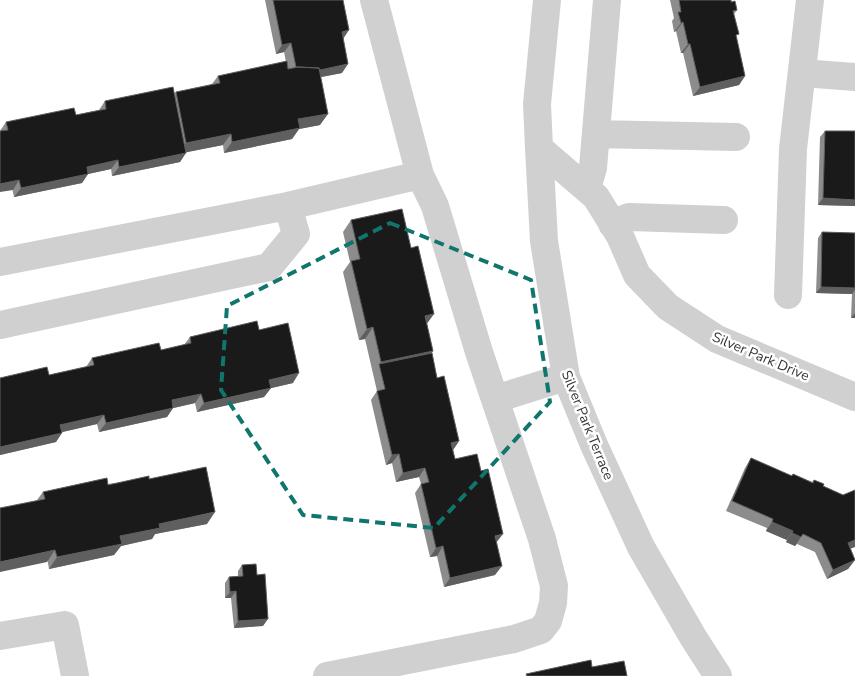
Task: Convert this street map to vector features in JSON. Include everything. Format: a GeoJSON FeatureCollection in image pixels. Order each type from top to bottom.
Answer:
{"type":"FeatureCollection","features":[{"type":"Feature","properties":{"kind":"street"},"geometry":{"type":"LineString","coordinates":[[327,676],[514,639],[541,630],[548,620],[553,603],[554,586],[542,539],[434,206],[420,175],[374,0]]}},
{"type":"Feature","properties":{"kind":"street"},"geometry":{"type":"LineString","coordinates":[[539,148],[538,104],[547,0]]}},
{"type":"Feature","properties":{"kind":"street"},"geometry":{"type":"LineString","coordinates":[[587,189],[593,168],[607,0]]}},
{"type":"Feature","properties":{"kind":"street"},"geometry":{"type":"LineString","coordinates":[[788,295],[793,149],[810,0]]}},
{"type":"Feature","properties":{"kind":"street"},"geometry":{"type":"LineString","coordinates":[[802,73],[855,77]]}},
{"type":"Feature","properties":{"kind":"street"},"geometry":{"type":"LineString","coordinates":[[596,134],[736,137]]}},
{"type":"Feature","properties":{"kind":"street","name":"Silver Park Drive"},"geometry":{"type":"LineString","coordinates":[[539,148],[596,197],[620,236],[637,275],[668,307],[717,340],[855,397]]}},
{"type":"Feature","properties":{"kind":"street","name":"Silver Park Terrace"},"geometry":{"type":"LineString","coordinates":[[539,148],[544,241],[566,377],[594,445],[641,547],[718,676]]}},
{"type":"Feature","properties":{"kind":"street"},"geometry":{"type":"LineString","coordinates":[[0,262],[288,206],[420,175]]}},
{"type":"Feature","properties":{"kind":"street"},"geometry":{"type":"LineString","coordinates":[[0,325],[270,267],[296,234],[288,206]]}},
{"type":"Feature","properties":{"kind":"street"},"geometry":{"type":"LineString","coordinates":[[612,224],[629,217],[724,220]]}},
{"type":"Feature","properties":{"kind":"street"},"geometry":{"type":"LineString","coordinates":[[495,398],[566,377]]}},
{"type":"Feature","properties":{"kind":"street"},"geometry":{"type":"LineString","coordinates":[[0,636],[65,624],[75,676]]}},
{"type":"Feature","properties":{"kind":"highlighted area"},"geometry":{"type":"Polygon","coordinates":[[[390,223],[531,280],[550,402],[434,528],[303,515],[221,390],[227,306],[390,223]]]}},
{"type":"Feature","properties":{"kind":"building"},"geometry":{"type":"Polygon","coordinates":[[[273,0],[343,0],[349,30],[342,32],[348,64],[320,70],[319,68],[296,67],[291,43],[282,45],[273,0]]]}},
{"type":"Feature","properties":{"kind":"building"},"geometry":{"type":"Polygon","coordinates":[[[679,0],[735,1],[737,10],[733,11],[739,34],[736,35],[745,76],[700,87],[690,44],[688,44],[683,22],[681,23],[678,12],[681,12],[679,0]]]}},
{"type":"Feature","properties":{"kind":"building"},"geometry":{"type":"Polygon","coordinates":[[[287,61],[288,69],[298,67],[319,68],[328,114],[298,119],[300,128],[232,142],[231,134],[186,143],[176,92],[220,83],[218,76],[287,61]]]}},
{"type":"Feature","properties":{"kind":"building"},"geometry":{"type":"Polygon","coordinates":[[[173,87],[186,153],[119,167],[118,160],[87,167],[88,174],[21,188],[19,180],[0,184],[0,131],[8,130],[6,122],[74,108],[76,115],[106,109],[105,101],[173,87]]]}},
{"type":"Feature","properties":{"kind":"building"},"geometry":{"type":"Polygon","coordinates":[[[825,131],[855,131],[855,200],[823,198],[825,131]]]}},
{"type":"Feature","properties":{"kind":"building"},"geometry":{"type":"Polygon","coordinates":[[[402,209],[411,248],[418,246],[434,314],[425,316],[433,351],[381,362],[373,327],[367,329],[351,261],[360,259],[351,220],[402,209]]]}},
{"type":"Feature","properties":{"kind":"building"},"geometry":{"type":"Polygon","coordinates":[[[822,232],[855,233],[855,288],[821,287],[822,232]]]}},
{"type":"Feature","properties":{"kind":"building"},"geometry":{"type":"Polygon","coordinates":[[[257,321],[259,330],[288,323],[299,373],[269,380],[271,388],[204,403],[201,394],[172,400],[173,408],[106,423],[104,415],[60,425],[62,433],[0,447],[0,378],[47,367],[49,375],[94,365],[92,358],[159,343],[161,350],[191,343],[190,337],[257,321]]]}},
{"type":"Feature","properties":{"kind":"building"},"geometry":{"type":"Polygon","coordinates":[[[432,353],[437,378],[444,376],[459,441],[451,443],[455,459],[477,454],[481,471],[488,469],[503,534],[495,536],[502,566],[450,578],[443,546],[436,548],[421,484],[429,482],[425,468],[403,473],[399,454],[392,455],[377,391],[385,389],[379,364],[432,353]]]}},
{"type":"Feature","properties":{"kind":"building"},"geometry":{"type":"Polygon","coordinates":[[[751,458],[792,476],[793,474],[813,483],[814,480],[824,484],[823,486],[843,495],[855,490],[855,540],[848,543],[855,560],[833,570],[821,543],[803,534],[801,537],[792,533],[793,531],[772,522],[773,519],[732,501],[751,458]]]}},
{"type":"Feature","properties":{"kind":"building"},"geometry":{"type":"Polygon","coordinates":[[[206,467],[215,512],[159,524],[160,528],[120,536],[122,544],[57,557],[55,550],[0,562],[0,508],[45,499],[43,492],[107,478],[108,485],[149,476],[149,479],[206,467]]]}},
{"type":"Feature","properties":{"kind":"building"},"geometry":{"type":"Polygon","coordinates":[[[256,564],[257,575],[265,574],[268,619],[238,621],[236,591],[230,592],[229,577],[243,576],[242,565],[256,564]]]}},
{"type":"Feature","properties":{"kind":"building"},"geometry":{"type":"Polygon","coordinates":[[[591,660],[592,667],[624,661],[627,676],[527,676],[526,674],[591,660]]]}}]}
